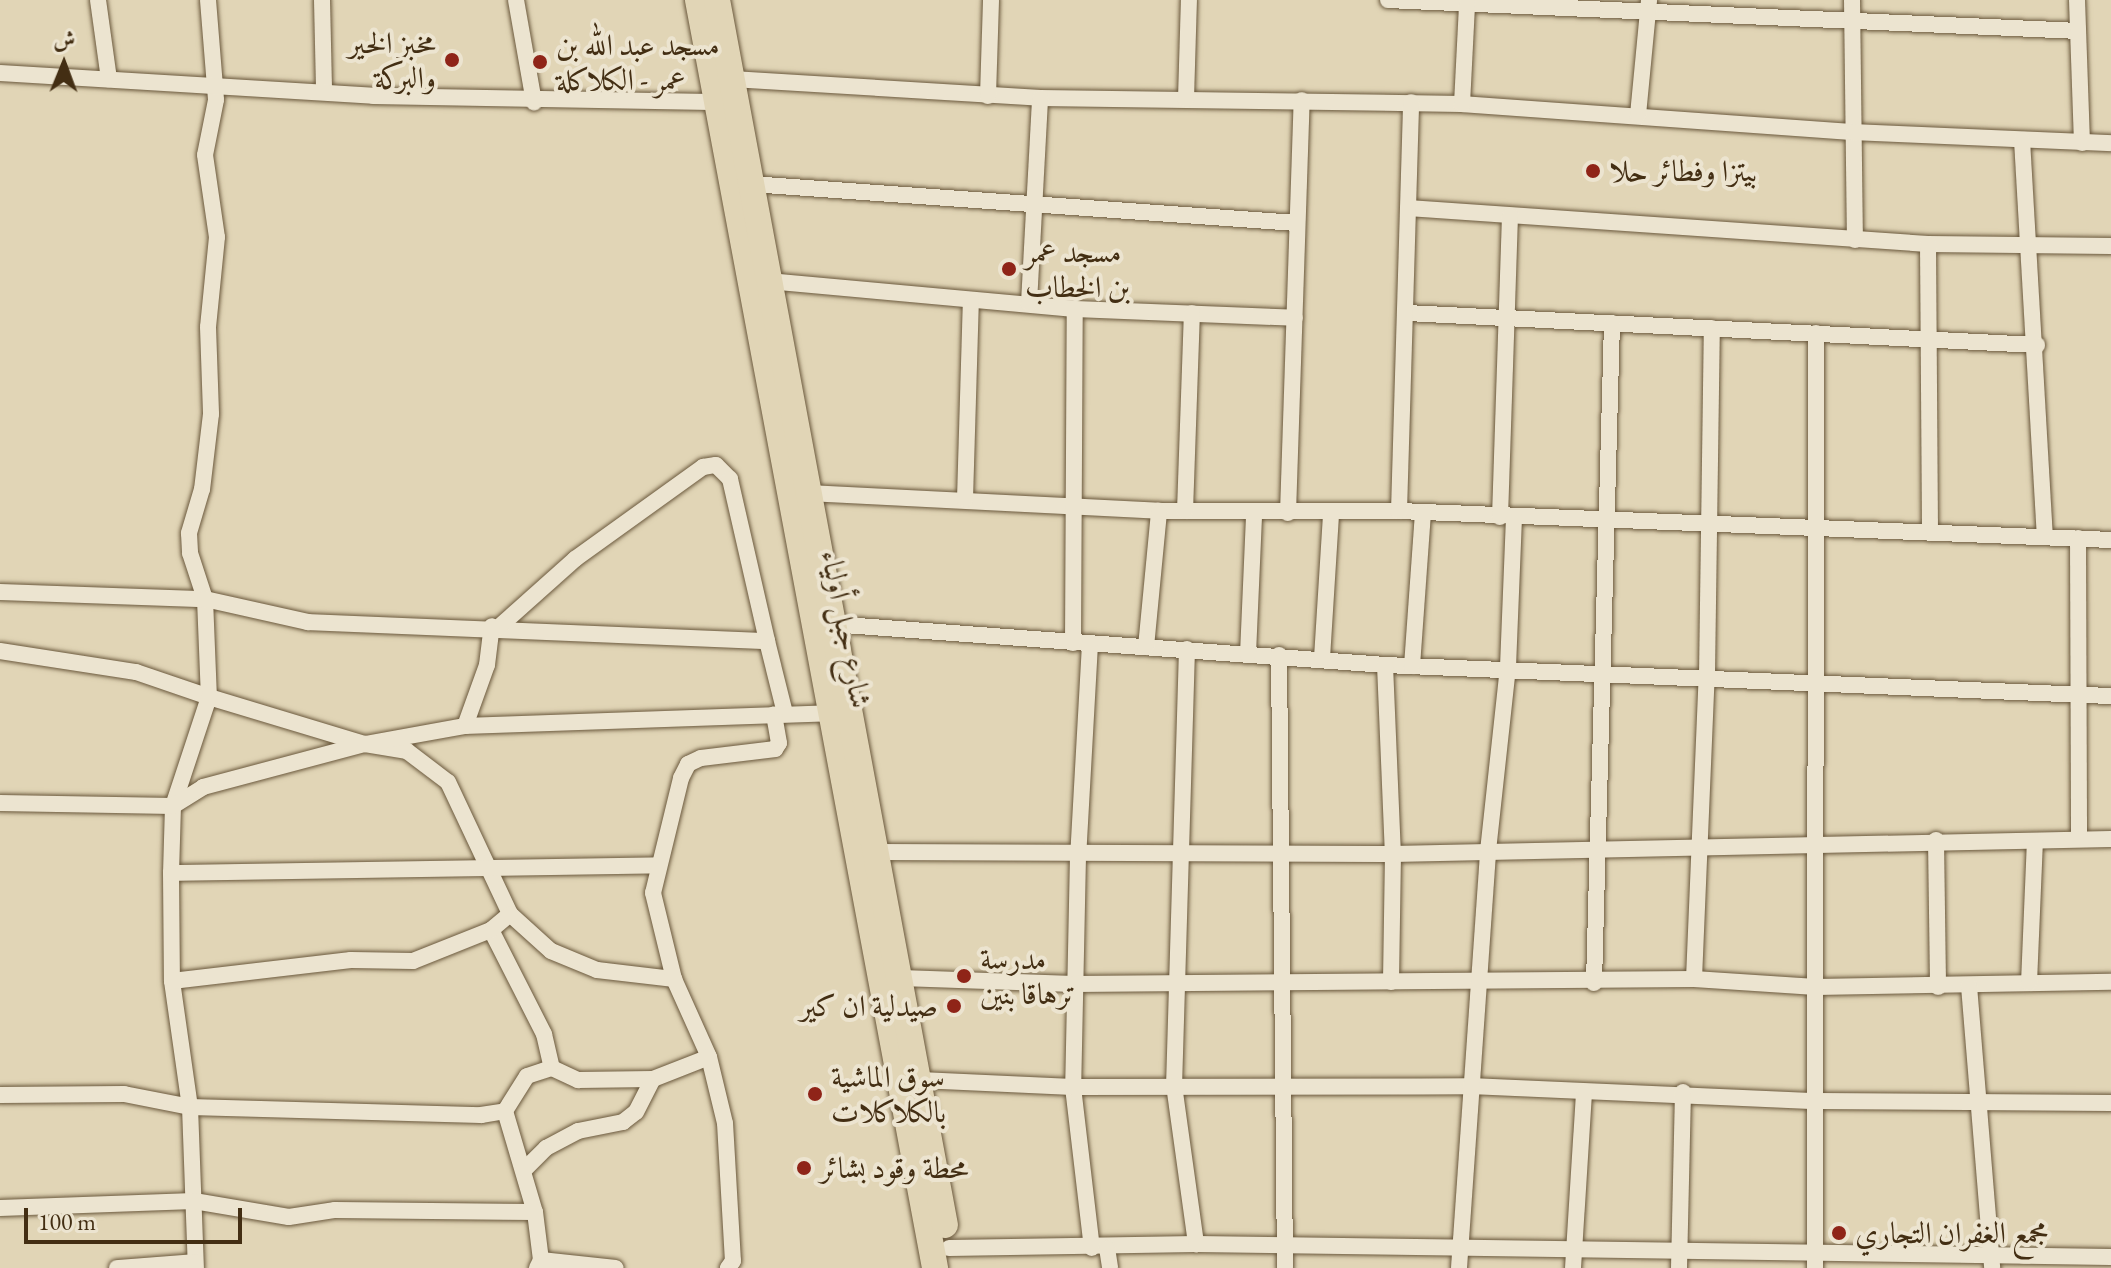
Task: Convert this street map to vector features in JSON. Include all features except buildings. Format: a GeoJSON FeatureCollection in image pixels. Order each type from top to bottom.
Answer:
{"type":"FeatureCollection","features":[{"type":"Feature","properties":{"kind":"main road","name":"شارع جبل أولياء"},"geometry":{"type":"LineString","coordinates":[[698,0],[728,94],[751,184],[831,624],[920,1080],[945,1261]]}},
{"type":"Feature","properties":{"kind":"main road","name":"شارع جبل أولياء"},"geometry":{"type":"LineString","coordinates":[[717,0],[728,94],[829,713],[945,1261]]}},
{"type":"Feature","properties":{"kind":"street"},"geometry":{"type":"LineString","coordinates":[[98,0],[109,79]]}},
{"type":"Feature","properties":{"kind":"street"},"geometry":{"type":"LineString","coordinates":[[117,1268],[196,1265],[190,1107],[172,981],[171,873],[173,806],[209,697],[205,599],[190,553],[189,533],[202,489],[211,414],[208,327],[217,237],[205,155],[216,112],[216,85],[208,0]]}},
{"type":"Feature","properties":{"kind":"street"},"geometry":{"type":"LineString","coordinates":[[322,0],[324,90]]}},
{"type":"Feature","properties":{"kind":"street"},"geometry":{"type":"LineString","coordinates":[[516,0],[534,102]]}},
{"type":"Feature","properties":{"kind":"street"},"geometry":{"type":"LineString","coordinates":[[988,96],[991,0]]}},
{"type":"Feature","properties":{"kind":"street"},"geometry":{"type":"LineString","coordinates":[[1186,99],[1189,0]]}},
{"type":"Feature","properties":{"kind":"street"},"geometry":{"type":"LineString","coordinates":[[1388,0],[1648,6],[1852,23],[2078,31]]}},
{"type":"Feature","properties":{"kind":"street"},"geometry":{"type":"LineString","coordinates":[[1852,0],[1855,240]]}},
{"type":"Feature","properties":{"kind":"street"},"geometry":{"type":"LineString","coordinates":[[2077,0],[2082,143]]}},
{"type":"Feature","properties":{"kind":"street"},"geometry":{"type":"LineString","coordinates":[[1462,104],[1467,4]]}},
{"type":"Feature","properties":{"kind":"street"},"geometry":{"type":"LineString","coordinates":[[1638,115],[1648,6]]}},
{"type":"Feature","properties":{"kind":"street"},"geometry":{"type":"LineString","coordinates":[[0,73],[534,102],[728,94],[1411,102],[1854,132],[2111,143]]}},
{"type":"Feature","properties":{"kind":"street"},"geometry":{"type":"LineString","coordinates":[[1029,303],[1040,98]]}},
{"type":"Feature","properties":{"kind":"street"},"geometry":{"type":"LineString","coordinates":[[1288,513],[1302,100]]}},
{"type":"Feature","properties":{"kind":"street"},"geometry":{"type":"LineString","coordinates":[[1399,511],[1411,102]]}},
{"type":"Feature","properties":{"kind":"street"},"geometry":{"type":"LineString","coordinates":[[2022,140],[2037,345],[2045,536]]}},
{"type":"Feature","properties":{"kind":"street"},"geometry":{"type":"LineString","coordinates":[[751,184],[1034,208],[1297,223]]}},
{"type":"Feature","properties":{"kind":"street"},"geometry":{"type":"LineString","coordinates":[[1408,208],[1928,244],[2111,246]]}},
{"type":"Feature","properties":{"kind":"street"},"geometry":{"type":"LineString","coordinates":[[1459,1268],[1488,851],[1508,667],[1507,317],[1510,216]]}},
{"type":"Feature","properties":{"kind":"street"},"geometry":{"type":"LineString","coordinates":[[1928,244],[1930,533]]}},
{"type":"Feature","properties":{"kind":"street"},"geometry":{"type":"LineString","coordinates":[[768,281],[1075,309],[1295,318]]}},
{"type":"Feature","properties":{"kind":"street"},"geometry":{"type":"LineString","coordinates":[[965,499],[971,300]]}},
{"type":"Feature","properties":{"kind":"street"},"geometry":{"type":"LineString","coordinates":[[1073,643],[1075,309]]}},
{"type":"Feature","properties":{"kind":"street"},"geometry":{"type":"LineString","coordinates":[[1185,511],[1192,313]]}},
{"type":"Feature","properties":{"kind":"street"},"geometry":{"type":"LineString","coordinates":[[1407,313],[2037,345]]}},
{"type":"Feature","properties":{"kind":"street"},"geometry":{"type":"LineString","coordinates":[[1594,983],[1612,323]]}},
{"type":"Feature","properties":{"kind":"street"},"geometry":{"type":"LineString","coordinates":[[1694,979],[1707,675],[1712,328]]}},
{"type":"Feature","properties":{"kind":"street"},"geometry":{"type":"LineString","coordinates":[[1815,1262],[1819,844],[1816,333]]}},
{"type":"Feature","properties":{"kind":"street"},"geometry":{"type":"LineString","coordinates":[[465,726],[487,665],[496,626],[575,559],[703,467],[716,465],[730,479],[767,641],[780,714],[779,743],[775,749],[715,754],[688,764],[657,865],[655,910],[674,979],[709,1057],[725,1123],[733,1261],[728,1268]]}},
{"type":"Feature","properties":{"kind":"street"},"geometry":{"type":"LineString","coordinates":[[808,493],[1159,511],[1254,514],[1399,511],[2111,540]]}},
{"type":"Feature","properties":{"kind":"street"},"geometry":{"type":"LineString","coordinates":[[1146,647],[1159,511]]}},
{"type":"Feature","properties":{"kind":"street"},"geometry":{"type":"LineString","coordinates":[[1412,666],[1423,513]]}},
{"type":"Feature","properties":{"kind":"street"},"geometry":{"type":"LineString","coordinates":[[1248,654],[1254,514]]}},
{"type":"Feature","properties":{"kind":"street"},"geometry":{"type":"LineString","coordinates":[[1322,658],[1331,514]]}},
{"type":"Feature","properties":{"kind":"street"},"geometry":{"type":"LineString","coordinates":[[2078,538],[2079,839]]}},
{"type":"Feature","properties":{"kind":"street"},"geometry":{"type":"LineString","coordinates":[[0,592],[205,599],[308,622],[496,626],[767,641]]}},
{"type":"Feature","properties":{"kind":"street"},"geometry":{"type":"LineString","coordinates":[[831,624],[1385,665],[1707,675],[2111,696]]}},
{"type":"Feature","properties":{"kind":"street"},"geometry":{"type":"LineString","coordinates":[[1090,644],[1078,856],[1073,1087],[1100,1248],[1110,1268]]}},
{"type":"Feature","properties":{"kind":"street"},"geometry":{"type":"LineString","coordinates":[[1187,649],[1173,982],[1174,1085],[1196,1244]]}},
{"type":"Feature","properties":{"kind":"street"},"geometry":{"type":"LineString","coordinates":[[0,651],[136,672],[365,744],[407,751],[448,782],[510,914],[575,964],[674,979]]}},
{"type":"Feature","properties":{"kind":"street"},"geometry":{"type":"LineString","coordinates":[[1279,655],[1279,853],[1286,1086],[1285,1268]]}},
{"type":"Feature","properties":{"kind":"street"},"geometry":{"type":"LineString","coordinates":[[1385,665],[1393,854],[1391,982]]}},
{"type":"Feature","properties":{"kind":"street"},"geometry":{"type":"LineString","coordinates":[[0,803],[173,806],[203,787],[365,744],[465,726],[829,713]]}},
{"type":"Feature","properties":{"kind":"street"},"geometry":{"type":"LineString","coordinates":[[876,852],[1078,856],[1393,854],[1701,849],[1936,840],[2111,839]]}},
{"type":"Feature","properties":{"kind":"street"},"geometry":{"type":"LineString","coordinates":[[1936,840],[1938,987]]}},
{"type":"Feature","properties":{"kind":"street"},"geometry":{"type":"LineString","coordinates":[[2029,983],[2035,841]]}},
{"type":"Feature","properties":{"kind":"street"},"geometry":{"type":"LineString","coordinates":[[171,873],[489,865],[657,865]]}},
{"type":"Feature","properties":{"kind":"street"},"geometry":{"type":"LineString","coordinates":[[172,981],[351,960],[413,961],[491,930],[510,914]]}},
{"type":"Feature","properties":{"kind":"street"},"geometry":{"type":"LineString","coordinates":[[491,930],[544,1034],[552,1068]]}},
{"type":"Feature","properties":{"kind":"street"},"geometry":{"type":"LineString","coordinates":[[901,978],[1074,984],[1594,983],[1694,979],[1816,987],[2111,982]]}},
{"type":"Feature","properties":{"kind":"street"},"geometry":{"type":"LineString","coordinates":[[1969,986],[1991,1262]]}},
{"type":"Feature","properties":{"kind":"street"},"geometry":{"type":"LineString","coordinates":[[505,1111],[527,1076],[552,1068],[578,1080],[653,1079],[709,1057]]}},
{"type":"Feature","properties":{"kind":"street"},"geometry":{"type":"LineString","coordinates":[[525,1169],[546,1148],[578,1131],[623,1122],[636,1112],[653,1079]]}},
{"type":"Feature","properties":{"kind":"street"},"geometry":{"type":"LineString","coordinates":[[920,1080],[1073,1087],[1470,1086],[1584,1092],[1683,1092],[1817,1101],[2111,1103]]}},
{"type":"Feature","properties":{"kind":"street"},"geometry":{"type":"LineString","coordinates":[[1573,1260],[1584,1092]]}},
{"type":"Feature","properties":{"kind":"street"},"geometry":{"type":"LineString","coordinates":[[1679,1268],[1683,1092]]}},
{"type":"Feature","properties":{"kind":"street"},"geometry":{"type":"LineString","coordinates":[[0,1095],[124,1094],[190,1107],[505,1111]]}},
{"type":"Feature","properties":{"kind":"street"},"geometry":{"type":"LineString","coordinates":[[505,1111],[525,1169],[535,1212],[539,1264],[616,1268]]}},
{"type":"Feature","properties":{"kind":"street"},"geometry":{"type":"LineString","coordinates":[[0,1208],[194,1201],[289,1217],[335,1210],[535,1212]]}},
{"type":"Feature","properties":{"kind":"street"},"geometry":{"type":"LineString","coordinates":[[945,1261],[1100,1248],[1196,1244],[1284,1248],[1460,1248],[1573,1260],[1679,1250],[1815,1262],[1991,1262],[2111,1257]]}},
{"type":"Feature","properties":{"kind":"place","name":"مخبز الخير والبركة"},"geometry":{"type":"Point","coordinates":[452,60]}},
{"type":"Feature","properties":{"kind":"place","name":"مسجد عبد الله بن عمر - الكلاكلة"},"geometry":{"type":"Point","coordinates":[540,62]}},
{"type":"Feature","properties":{"kind":"place","name":"بيتزا وفطائر حلا"},"geometry":{"type":"Point","coordinates":[1593,171]}},
{"type":"Feature","properties":{"kind":"place","name":"مسجد عمر بن الخطاب"},"geometry":{"type":"Point","coordinates":[1009,269]}},
{"type":"Feature","properties":{"kind":"place","name":"مدرسة ترهاقا بنين"},"geometry":{"type":"Point","coordinates":[964,976]}},
{"type":"Feature","properties":{"kind":"place","name":"صيدلية ان كير"},"geometry":{"type":"Point","coordinates":[954,1006]}},
{"type":"Feature","properties":{"kind":"place","name":"سوق الماشية بالكلاكلات"},"geometry":{"type":"Point","coordinates":[815,1094]}},
{"type":"Feature","properties":{"kind":"place","name":"محطة وقود بشائر"},"geometry":{"type":"Point","coordinates":[804,1168]}},
{"type":"Feature","properties":{"kind":"place","name":"مجمع الغفران التجاري"},"geometry":{"type":"Point","coordinates":[1839,1233]}}]}
